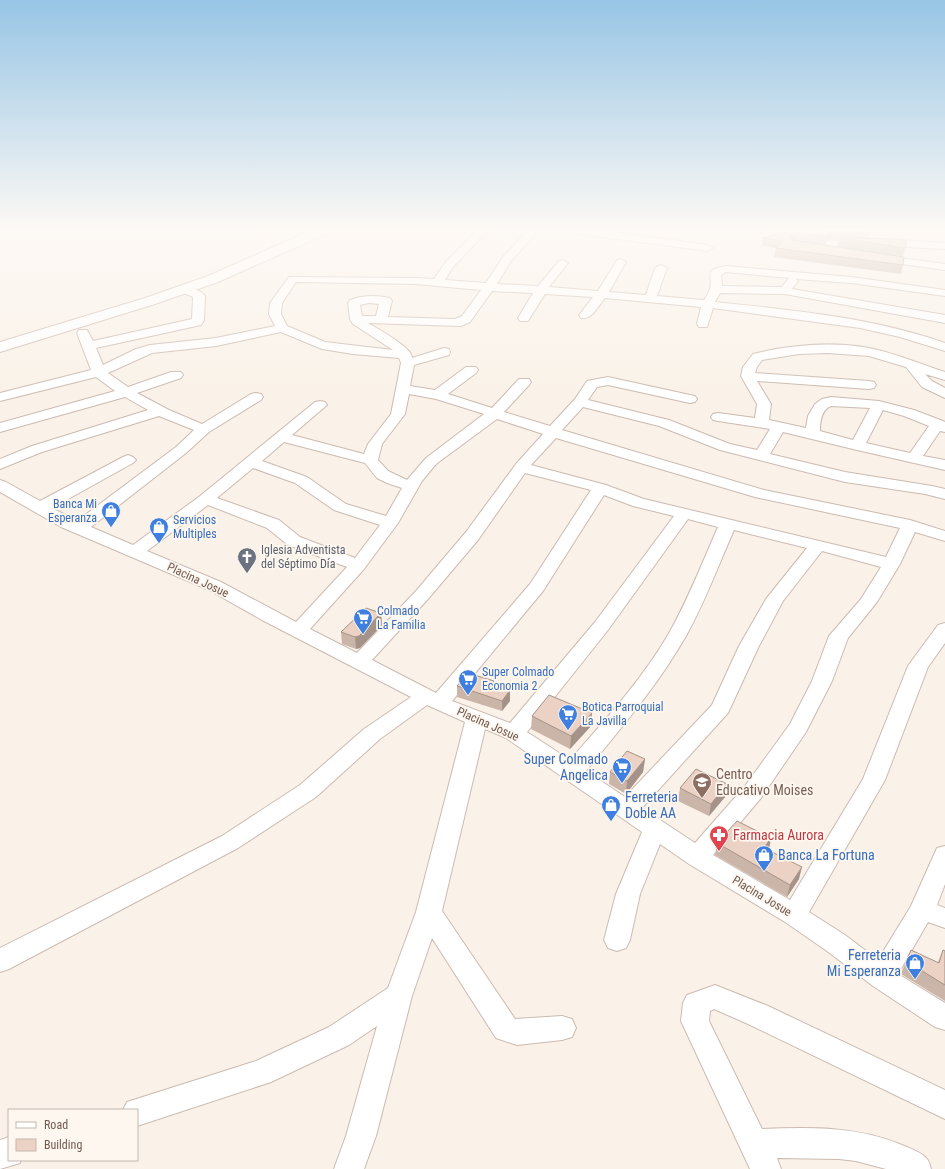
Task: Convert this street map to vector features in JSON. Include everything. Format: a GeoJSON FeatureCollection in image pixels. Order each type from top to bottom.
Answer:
{"type":"FeatureCollection","features":[{"type":"Feature","properties":{"kind":"street"},"geometry":{"type":"LineString","coordinates":[[0,342],[186,286]]}},
{"type":"Feature","properties":{"kind":"street"},"geometry":{"type":"LineString","coordinates":[[0,347],[86,322],[192,286]]}},
{"type":"Feature","properties":{"kind":"street"},"geometry":{"type":"LineString","coordinates":[[282,328],[275,314],[276,304],[288,286]]}},
{"type":"Feature","properties":{"kind":"street"},"geometry":{"type":"LineString","coordinates":[[474,286],[708,304],[827,319],[889,331],[945,347]]}},
{"type":"Feature","properties":{"kind":"street"},"geometry":{"type":"LineString","coordinates":[[524,318],[545,286]]}},
{"type":"Feature","properties":{"kind":"street"},"geometry":{"type":"LineString","coordinates":[[585,315],[607,286]]}},
{"type":"Feature","properties":{"kind":"street"},"geometry":{"type":"LineString","coordinates":[[650,299],[655,286]]}},
{"type":"Feature","properties":{"kind":"street"},"geometry":{"type":"LineString","coordinates":[[785,291],[788,286]]}},
{"type":"Feature","properties":{"kind":"street"},"geometry":{"type":"LineString","coordinates":[[892,286],[945,293]]}},
{"type":"Feature","properties":{"kind":"street"},"geometry":{"type":"LineString","coordinates":[[356,319],[381,319],[457,324],[466,319],[489,287]]}},
{"type":"Feature","properties":{"kind":"street"},"geometry":{"type":"LineString","coordinates":[[703,324],[708,304],[716,288],[785,291],[945,319]]}},
{"type":"Feature","properties":{"kind":"street"},"geometry":{"type":"LineString","coordinates":[[89,346],[197,322],[199,296],[193,292],[182,290]]}},
{"type":"Feature","properties":{"kind":"street"},"geometry":{"type":"LineString","coordinates":[[381,319],[386,301],[358,301],[354,303],[356,319],[368,330],[394,344],[407,359]]}},
{"type":"Feature","properties":{"kind":"street"},"geometry":{"type":"LineString","coordinates":[[0,397],[99,372],[150,349],[216,342],[282,328],[322,345],[407,359],[444,352]]}},
{"type":"Feature","properties":{"kind":"street"},"geometry":{"type":"LineString","coordinates":[[868,352],[889,331]]}},
{"type":"Feature","properties":{"kind":"street"},"geometry":{"type":"LineString","coordinates":[[83,333],[99,372],[127,392],[161,411],[204,429]]}},
{"type":"Feature","properties":{"kind":"street"},"geometry":{"type":"LineString","coordinates":[[762,423],[764,404],[748,376],[750,367],[758,357],[812,350],[842,349],[868,352],[889,357],[910,366],[945,376]]}},
{"type":"Feature","properties":{"kind":"street"},"geometry":{"type":"LineString","coordinates":[[370,460],[375,444],[398,414],[407,359]]}},
{"type":"Feature","properties":{"kind":"street"},"geometry":{"type":"LineString","coordinates":[[910,366],[927,384],[945,394]]}},
{"type":"Feature","properties":{"kind":"street"},"geometry":{"type":"LineString","coordinates":[[438,395],[471,370]]}},
{"type":"Feature","properties":{"kind":"street"},"geometry":{"type":"LineString","coordinates":[[0,428],[127,392],[176,376]]}},
{"type":"Feature","properties":{"kind":"street"},"geometry":{"type":"LineString","coordinates":[[748,376],[869,385]]}},
{"type":"Feature","properties":{"kind":"street"},"geometry":{"type":"LineString","coordinates":[[359,662],[422,595],[472,536],[521,467],[552,431],[580,402],[592,384],[608,381],[690,399]]}},
{"type":"Feature","properties":{"kind":"street"},"geometry":{"type":"LineString","coordinates":[[298,631],[358,565],[390,523],[411,486],[431,461],[495,413],[524,382]]}},
{"type":"Feature","properties":{"kind":"street"},"geometry":{"type":"LineString","coordinates":[[402,389],[438,395],[761,494],[910,526],[945,536]]}},
{"type":"Feature","properties":{"kind":"street"},"geometry":{"type":"LineString","coordinates":[[79,528],[181,450],[204,429],[256,397]]}},
{"type":"Feature","properties":{"kind":"street"},"geometry":{"type":"LineString","coordinates":[[580,402],[664,423],[725,447],[845,477],[926,489],[945,494]]}},
{"type":"Feature","properties":{"kind":"street"},"geometry":{"type":"LineString","coordinates":[[813,434],[812,425],[817,413],[821,406],[827,402],[879,405],[911,413],[942,426],[914,458]]}},
{"type":"Feature","properties":{"kind":"street"},"geometry":{"type":"LineString","coordinates":[[135,552],[206,498],[320,405]]}},
{"type":"Feature","properties":{"kind":"street"},"geometry":{"type":"LineString","coordinates":[[857,446],[879,405]]}},
{"type":"Feature","properties":{"kind":"street"},"geometry":{"type":"LineString","coordinates":[[0,464],[37,449],[161,411]]}},
{"type":"Feature","properties":{"kind":"street"},"geometry":{"type":"LineString","coordinates":[[718,417],[762,423],[945,465]]}},
{"type":"Feature","properties":{"kind":"street"},"geometry":{"type":"LineString","coordinates":[[761,456],[779,427]]}},
{"type":"Feature","properties":{"kind":"street"},"geometry":{"type":"LineString","coordinates":[[282,436],[370,460],[377,471],[393,481],[411,486]]}},
{"type":"Feature","properties":{"kind":"street"},"geometry":{"type":"LineString","coordinates":[[40,508],[128,460]]}},
{"type":"Feature","properties":{"kind":"street"},"geometry":{"type":"LineString","coordinates":[[251,462],[301,480],[340,506],[390,523]]}},
{"type":"Feature","properties":{"kind":"street"},"geometry":{"type":"LineString","coordinates":[[521,467],[600,488],[639,503],[818,545],[891,564]]}},
{"type":"Feature","properties":{"kind":"street","name":"Placina Josue"},"geometry":{"type":"LineString","coordinates":[[0,486],[79,528],[215,586],[298,631],[433,699],[514,733],[697,857],[794,915],[836,943],[882,978],[945,1018]]}},
{"type":"Feature","properties":{"kind":"street"},"geometry":{"type":"LineString","coordinates":[[0,960],[230,842],[308,791],[372,734],[433,699],[537,587],[600,488]]}},
{"type":"Feature","properties":{"kind":"street"},"geometry":{"type":"LineString","coordinates":[[206,498],[273,524],[294,541],[358,565]]}},
{"type":"Feature","properties":{"kind":"street"},"geometry":{"type":"LineString","coordinates":[[514,733],[568,669],[657,552],[684,513]]}},
{"type":"Feature","properties":{"kind":"street"},"geometry":{"type":"LineString","coordinates":[[573,772],[629,704],[668,651],[684,623],[728,524]]}},
{"type":"Feature","properties":{"kind":"street"},"geometry":{"type":"LineString","coordinates":[[697,857],[753,792],[799,727],[822,681],[839,636],[868,602],[891,564],[910,526]]}},
{"type":"Feature","properties":{"kind":"street"},"geometry":{"type":"LineString","coordinates":[[627,810],[721,708],[749,646],[775,599],[818,545]]}},
{"type":"Feature","properties":{"kind":"street"},"geometry":{"type":"LineString","coordinates":[[794,915],[874,780],[918,666],[945,629]]}},
{"type":"Feature","properties":{"kind":"street"},"geometry":{"type":"LineString","coordinates":[[350,1169],[361,1136],[399,996],[428,912],[477,717]]}},
{"type":"Feature","properties":{"kind":"street"},"geometry":{"type":"LineString","coordinates":[[617,940],[628,894],[655,829]]}},
{"type":"Feature","properties":{"kind":"street"},"geometry":{"type":"LineString","coordinates":[[882,978],[922,910],[945,855]]}},
{"type":"Feature","properties":{"kind":"street"},"geometry":{"type":"LineString","coordinates":[[922,910],[945,918]]}},
{"type":"Feature","properties":{"kind":"street"},"geometry":{"type":"LineString","coordinates":[[428,912],[506,1029],[517,1032],[562,1028]]}},
{"type":"Feature","properties":{"kind":"street"},"geometry":{"type":"LineString","coordinates":[[138,1112],[260,1073],[339,1036],[399,996]]}},
{"type":"Feature","properties":{"kind":"street"},"geometry":{"type":"LineString","coordinates":[[916,1169],[889,1155],[834,1142],[760,1156],[695,1020],[697,1003],[715,997],[758,1015],[945,1105]]}},
{"type":"Feature","properties":{"kind":"building"},"geometry":{"type":"Polygon","coordinates":[[[366,608],[381,613],[359,636],[355,637],[341,632],[366,608]]]}},
{"type":"Feature","properties":{"kind":"building"},"geometry":{"type":"Polygon","coordinates":[[[468,673],[494,681],[493,683],[510,690],[502,701],[457,686],[468,673]]]}},
{"type":"Feature","properties":{"kind":"building"},"geometry":{"type":"Polygon","coordinates":[[[549,695],[592,713],[571,736],[532,716],[549,695]]]}},
{"type":"Feature","properties":{"kind":"building"},"geometry":{"type":"Polygon","coordinates":[[[627,751],[645,759],[627,781],[610,772],[627,751]]]}},
{"type":"Feature","properties":{"kind":"building"},"geometry":{"type":"Polygon","coordinates":[[[696,769],[727,784],[711,804],[680,788],[696,769]]]}},
{"type":"Feature","properties":{"kind":"building"},"geometry":{"type":"Polygon","coordinates":[[[737,821],[771,838],[764,848],[802,867],[790,885],[717,843],[737,821]]]}},
{"type":"Feature","properties":{"kind":"building"},"geometry":{"type":"Polygon","coordinates":[[[911,950],[939,963],[943,950],[945,951],[945,985],[906,961],[911,950]]]}},
{"type":"Feature","properties":{"kind":"place","name":"Banca Mi Esperanza"},"geometry":{"type":"Point","coordinates":[111,528]}},
{"type":"Feature","properties":{"kind":"place","name":"Servicios Multiples"},"geometry":{"type":"Point","coordinates":[159,544]}},
{"type":"Feature","properties":{"kind":"place","name":"Iglesia Adventista del Séptimo Día"},"geometry":{"type":"Point","coordinates":[247,574]}},
{"type":"Feature","properties":{"kind":"place","name":"Colmado La Familia"},"geometry":{"type":"Point","coordinates":[363,635]}},
{"type":"Feature","properties":{"kind":"place","name":"Super Colmado Economia 2"},"geometry":{"type":"Point","coordinates":[468,696]}},
{"type":"Feature","properties":{"kind":"place","name":"Botica Parroquial La Javilla"},"geometry":{"type":"Point","coordinates":[568,731]}},
{"type":"Feature","properties":{"kind":"place","name":"Super Colmado Angelica"},"geometry":{"type":"Point","coordinates":[622,784]}},
{"type":"Feature","properties":{"kind":"place","name":"Centro Educativo Moises"},"geometry":{"type":"Point","coordinates":[702,799]}},
{"type":"Feature","properties":{"kind":"place","name":"Ferreteria Doble AA"},"geometry":{"type":"Point","coordinates":[611,822]}},
{"type":"Feature","properties":{"kind":"place","name":"Farmacia Aurora"},"geometry":{"type":"Point","coordinates":[719,852]}},
{"type":"Feature","properties":{"kind":"place","name":"Banca La Fortuna"},"geometry":{"type":"Point","coordinates":[764,872]}},
{"type":"Feature","properties":{"kind":"place","name":"Ferreteria Mi Esperanza"},"geometry":{"type":"Point","coordinates":[915,980]}}]}
